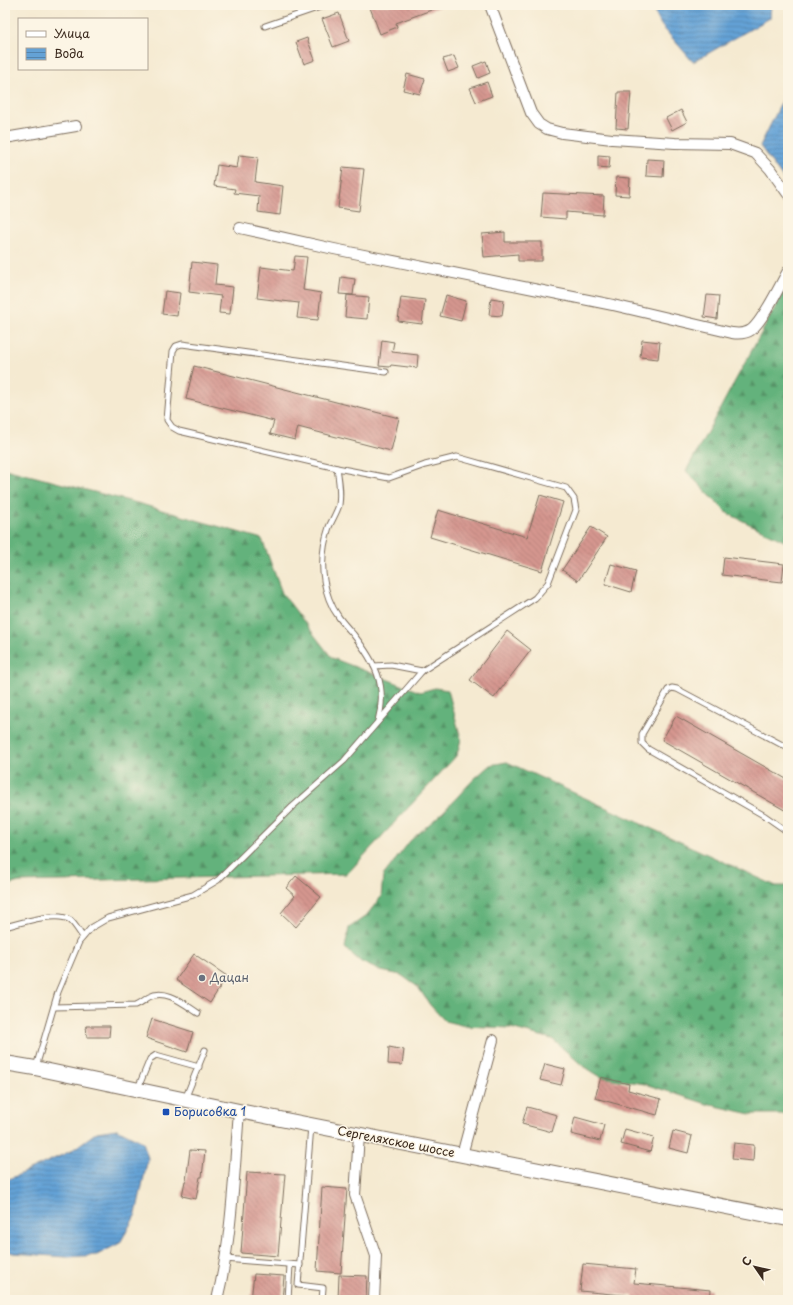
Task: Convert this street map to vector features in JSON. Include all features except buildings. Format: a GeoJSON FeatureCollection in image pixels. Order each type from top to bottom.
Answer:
{"type":"FeatureCollection","features":[{"type":"Feature","properties":{"kind":"main road","name":"Сергеляхское шоссе"},"geometry":{"type":"LineString","coordinates":[[5,1063],[359,1135],[788,1219]]}},
{"type":"Feature","properties":{"kind":"street"},"geometry":{"type":"LineString","coordinates":[[490,5],[532,113],[539,124],[547,129],[562,133],[612,139],[675,143],[730,144],[755,153],[770,168],[788,194]]}},
{"type":"Feature","properties":{"kind":"street"},"geometry":{"type":"LineString","coordinates":[[5,138],[76,126]]}},
{"type":"Feature","properties":{"kind":"street"},"geometry":{"type":"LineString","coordinates":[[240,228],[613,305],[732,333],[742,334],[750,330],[758,323],[788,271]]}},
{"type":"Feature","properties":{"kind":"street"},"geometry":{"type":"LineString","coordinates":[[462,1155],[493,1040]]}},
{"type":"Feature","properties":{"kind":"street"},"geometry":{"type":"LineString","coordinates":[[217,1300],[228,1238],[240,1111]]}},
{"type":"Feature","properties":{"kind":"street"},"geometry":{"type":"LineString","coordinates":[[359,1135],[355,1195],[376,1256],[374,1300]]}},
{"type":"Feature","properties":{"kind":"lane"},"geometry":{"type":"LineString","coordinates":[[265,26],[326,5]]}},
{"type":"Feature","properties":{"kind":"lane"},"geometry":{"type":"LineString","coordinates":[[35,1068],[58,992],[79,942],[92,928],[108,918],[193,895],[218,880],[292,807],[344,761],[422,671],[535,598],[548,583],[576,510],[574,499],[566,488],[458,457],[426,465],[389,478],[337,468],[179,431],[172,427],[167,420],[173,351],[176,346],[182,344],[386,372]]}},
{"type":"Feature","properties":{"kind":"lane"},"geometry":{"type":"LineString","coordinates":[[337,468],[340,487],[339,505],[330,527],[323,552],[323,573],[329,599],[339,619],[365,650],[380,679],[382,698],[378,722]]}},
{"type":"Feature","properties":{"kind":"lane"},"geometry":{"type":"LineString","coordinates":[[374,666],[391,665],[422,671]]}},
{"type":"Feature","properties":{"kind":"lane"},"geometry":{"type":"LineString","coordinates":[[788,748],[677,688],[668,690],[642,734],[642,743],[648,749],[765,816],[788,832]]}},
{"type":"Feature","properties":{"kind":"lane"},"geometry":{"type":"LineString","coordinates":[[5,927],[53,917],[62,917],[72,922],[83,937]]}},
{"type":"Feature","properties":{"kind":"lane"},"geometry":{"type":"LineString","coordinates":[[54,1007],[136,1005],[159,994],[170,996],[198,1013]]}},
{"type":"Feature","properties":{"kind":"lane"},"geometry":{"type":"LineString","coordinates":[[185,1100],[205,1050]]}},
{"type":"Feature","properties":{"kind":"lane"},"geometry":{"type":"LineString","coordinates":[[137,1090],[150,1059],[156,1055],[199,1067]]}},
{"type":"Feature","properties":{"kind":"lane"},"geometry":{"type":"LineString","coordinates":[[311,1125],[298,1286],[323,1288],[322,1300]]}},
{"type":"Feature","properties":{"kind":"lane"},"geometry":{"type":"LineString","coordinates":[[225,1259],[300,1265]]}},
{"type":"Feature","properties":{"kind":"lane"},"geometry":{"type":"LineString","coordinates":[[288,1300],[290,1265]]}},
{"type":"Feature","properties":{"kind":"green space"},"geometry":{"type":"Polygon","coordinates":[[[788,284],[788,543],[727,513],[686,471],[788,284]]]}},
{"type":"Feature","properties":{"kind":"green space"},"geometry":{"type":"Polygon","coordinates":[[[5,469],[141,504],[262,539],[282,593],[332,658],[420,692],[435,688],[448,690],[461,739],[457,755],[347,874],[19,882],[5,886],[5,469]]]}},
{"type":"Feature","properties":{"kind":"green space"},"geometry":{"type":"Polygon","coordinates":[[[507,762],[776,886],[788,886],[788,1114],[751,1114],[707,1104],[645,1084],[601,1077],[583,1066],[552,1039],[511,1028],[465,1026],[445,1021],[430,1005],[418,987],[401,975],[381,971],[361,962],[345,948],[349,928],[366,916],[381,897],[383,876],[410,841],[443,812],[474,779],[490,765],[507,762]]]}},
{"type":"Feature","properties":{"kind":"water"},"geometry":{"type":"Polygon","coordinates":[[[651,5],[771,5],[770,18],[693,62],[661,25],[651,5]]]}},
{"type":"Feature","properties":{"kind":"water"},"geometry":{"type":"Polygon","coordinates":[[[788,89],[788,183],[787,184],[760,146],[788,89]]]}},
{"type":"Feature","properties":{"kind":"water"},"geometry":{"type":"Polygon","coordinates":[[[117,1129],[143,1142],[148,1158],[136,1214],[120,1243],[97,1255],[67,1257],[13,1253],[5,1250],[5,1181],[71,1151],[97,1132],[117,1129]]]}},
{"type":"Feature","properties":{"kind":"place","name":"Дацан"},"geometry":{"type":"Point","coordinates":[202,978]}},
{"type":"Feature","properties":{"kind":"place","name":"Борисовка 1"},"geometry":{"type":"Point","coordinates":[166,1112]}}]}
